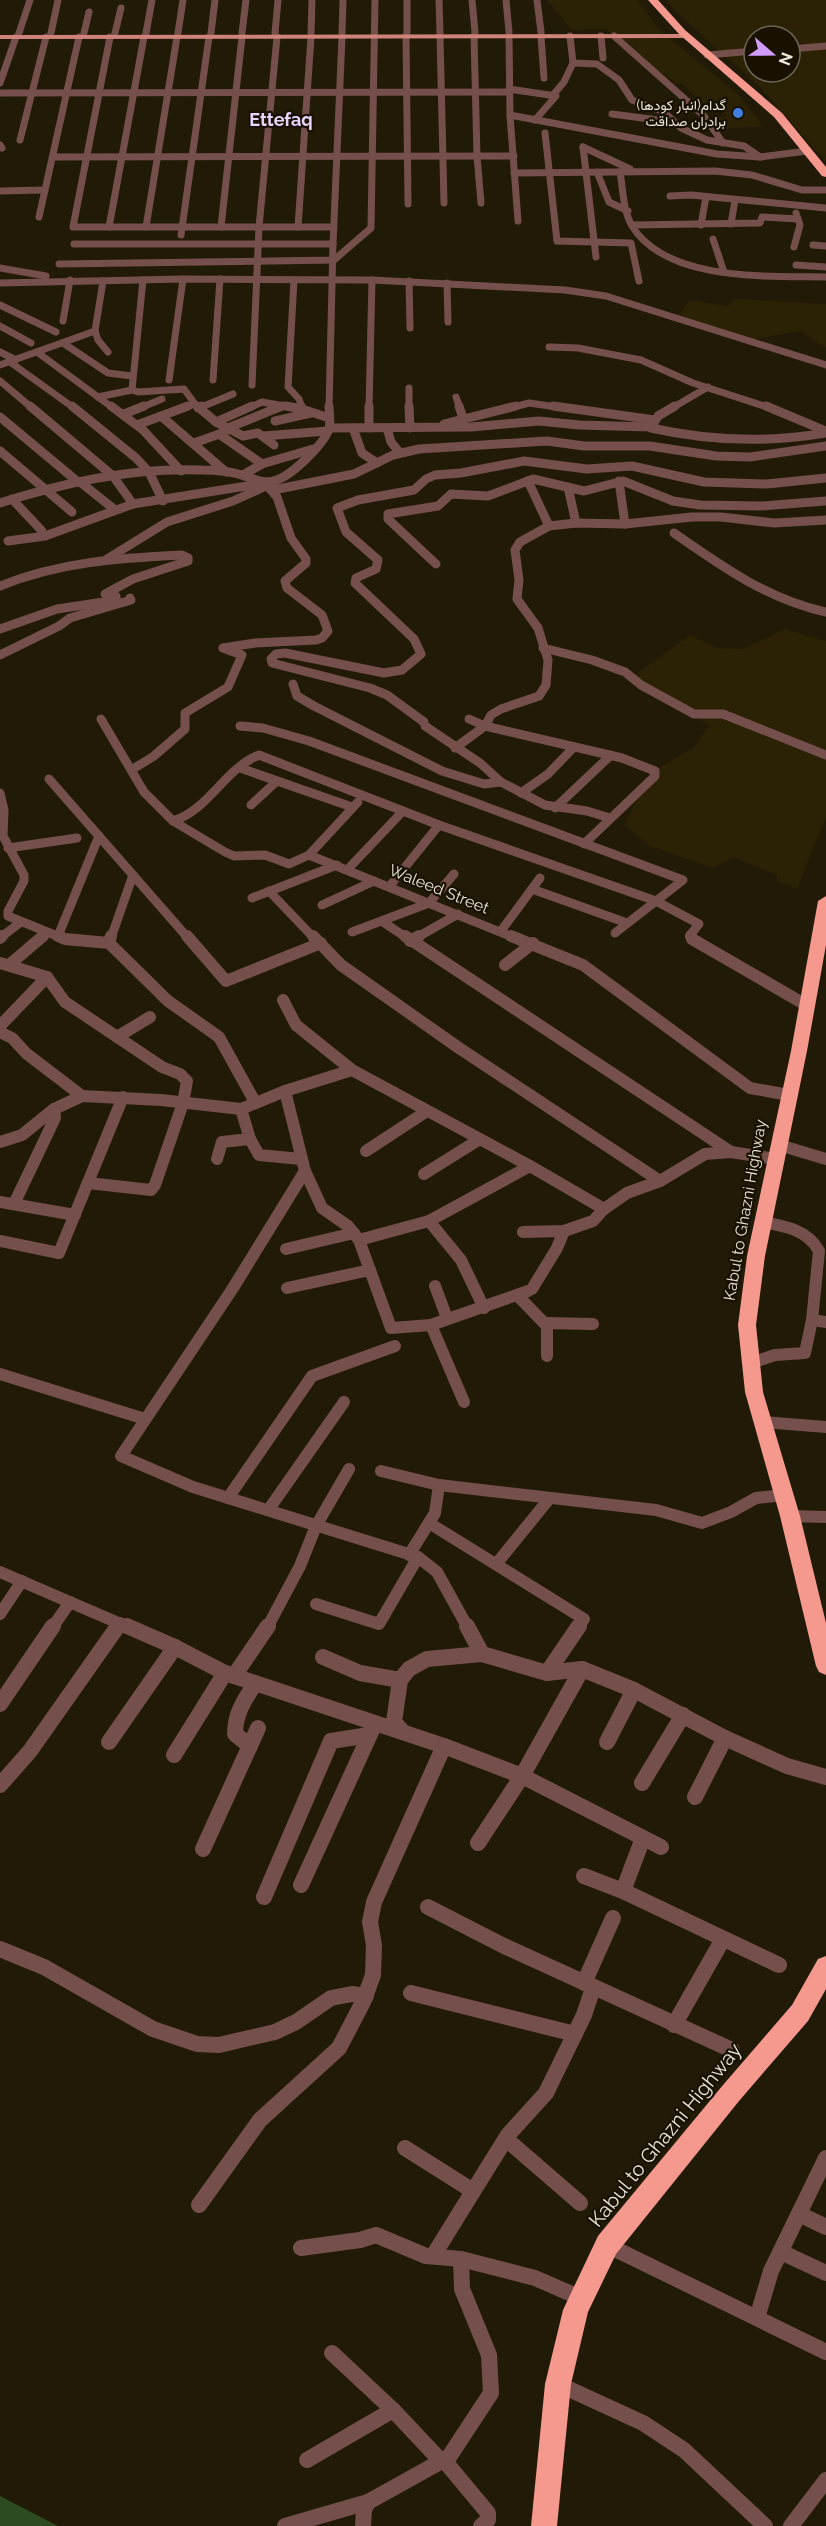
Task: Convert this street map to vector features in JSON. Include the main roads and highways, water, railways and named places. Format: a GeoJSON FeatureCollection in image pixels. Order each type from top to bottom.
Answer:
{"type":"FeatureCollection","features":[{"type":"Feature","properties":{"kind":"highway"},"geometry":{"type":"LineString","coordinates":[[653,0],[684,34],[778,116],[826,174]]}},
{"type":"Feature","properties":{"kind":"highway","name":"Kabul to Ghazni Highway"},"geometry":{"type":"LineString","coordinates":[[826,901],[763,1221],[747,1325],[754,1392],[822,1637],[826,1666]]}},
{"type":"Feature","properties":{"kind":"highway","name":"Kabul to Ghazni Highway"},"geometry":{"type":"LineString","coordinates":[[544,2526],[558,2384],[576,2310],[607,2244],[730,2093],[800,2013],[826,1967]]}},
{"type":"Feature","properties":{"kind":"main road"},"geometry":{"type":"LineString","coordinates":[[541,34],[614,36],[684,34]]}},
{"type":"Feature","properties":{"kind":"main road"},"geometry":{"type":"LineString","coordinates":[[0,35],[684,34]]}},
{"type":"Feature","properties":{"kind":"place","name":"(انبار کودها)گدام برادران صداقت"},"geometry":{"type":"Point","coordinates":[738,113]}},
{"type":"Feature","properties":{"kind":"district","name":"Ettefaq"},"geometry":{"type":"Point","coordinates":[281,119]}}]}
